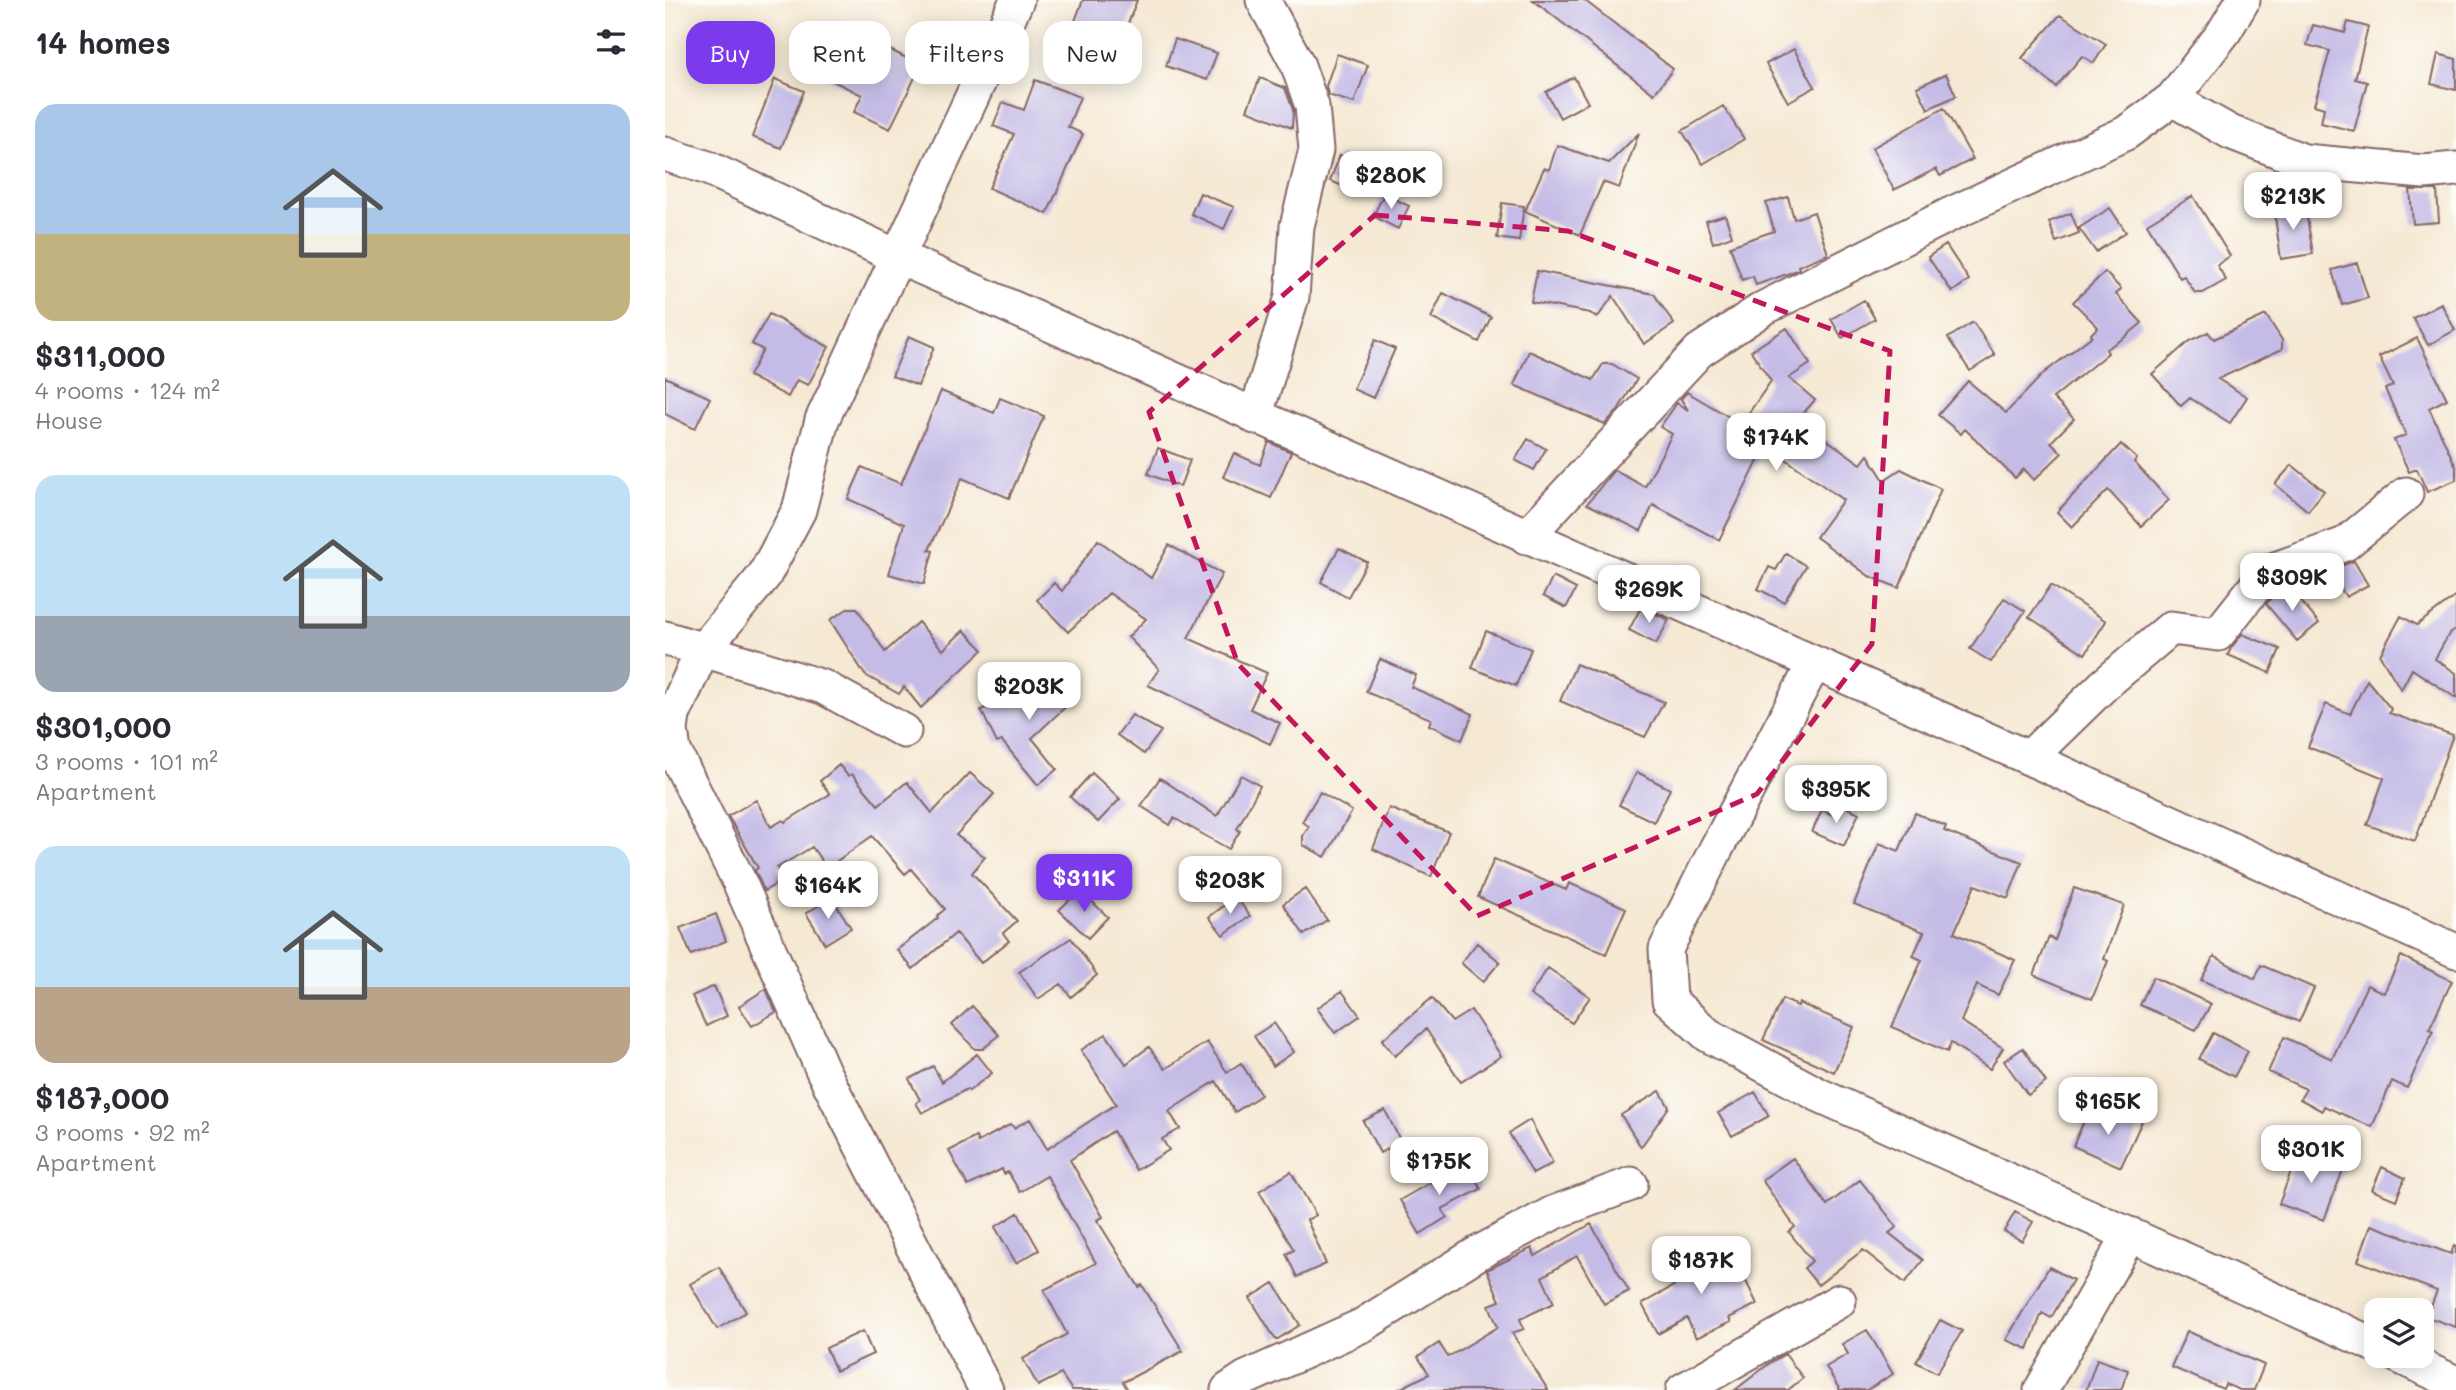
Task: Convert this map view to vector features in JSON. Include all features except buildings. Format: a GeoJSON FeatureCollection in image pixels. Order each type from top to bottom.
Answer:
{"type":"FeatureCollection","features":[{"type":"Feature","properties":{"kind":"street"},"geometry":{"type":"LineString","coordinates":[[986,1390],[823,1071],[739,881],[674,751],[671,730],[673,715],[702,651],[764,576],[799,510],[822,420],[1017,0]]}},
{"type":"Feature","properties":{"kind":"street"},"geometry":{"type":"LineString","coordinates":[[1255,417],[1292,297],[1297,226],[1317,150],[1312,106],[1297,63],[1263,0]]}},
{"type":"Feature","properties":{"kind":"street"},"geometry":{"type":"LineString","coordinates":[[1526,537],[1699,351],[1764,308],[1949,215],[2126,133],[2172,99],[2224,32],[2243,0]]}},
{"type":"Feature","properties":{"kind":"street"},"geometry":{"type":"LineString","coordinates":[[2172,99],[2230,132],[2304,161],[2424,172],[2456,169]]}},
{"type":"Feature","properties":{"kind":"street"},"geometry":{"type":"LineString","coordinates":[[665,154],[708,168],[898,257],[1255,417],[2029,758],[2456,951]]}},
{"type":"Feature","properties":{"kind":"street"},"geometry":{"type":"LineString","coordinates":[[2029,758],[2104,685],[2171,628],[2218,634],[2267,572],[2345,544],[2406,495]]}},
{"type":"Feature","properties":{"kind":"street"},"geometry":{"type":"LineString","coordinates":[[665,638],[823,687],[904,731]]}},
{"type":"Feature","properties":{"kind":"street"},"geometry":{"type":"LineString","coordinates":[[1814,664],[1666,949],[1669,1000],[1708,1035],[1819,1096],[2364,1340]]}},
{"type":"Feature","properties":{"kind":"street"},"geometry":{"type":"LineString","coordinates":[[1227,1390],[1246,1378],[1363,1325],[1478,1253],[1553,1213],[1631,1184]]}},
{"type":"Feature","properties":{"kind":"street"},"geometry":{"type":"LineString","coordinates":[[2041,1390],[2130,1234]]}},
{"type":"Feature","properties":{"kind":"street"},"geometry":{"type":"LineString","coordinates":[[1683,1390],[1839,1301]]}},
{"type":"Feature","properties":{"kind":"street"},"geometry":{"type":"LineString","coordinates":[[2424,1368],[2456,1383]]}},
{"type":"Feature","properties":{"kind":"highlighted area"},"geometry":{"type":"Polygon","coordinates":[[[1375,215],[1568,231],[1890,351],[1872,644],[1757,794],[1477,916],[1238,664],[1149,412],[1375,215]]]}}]}
